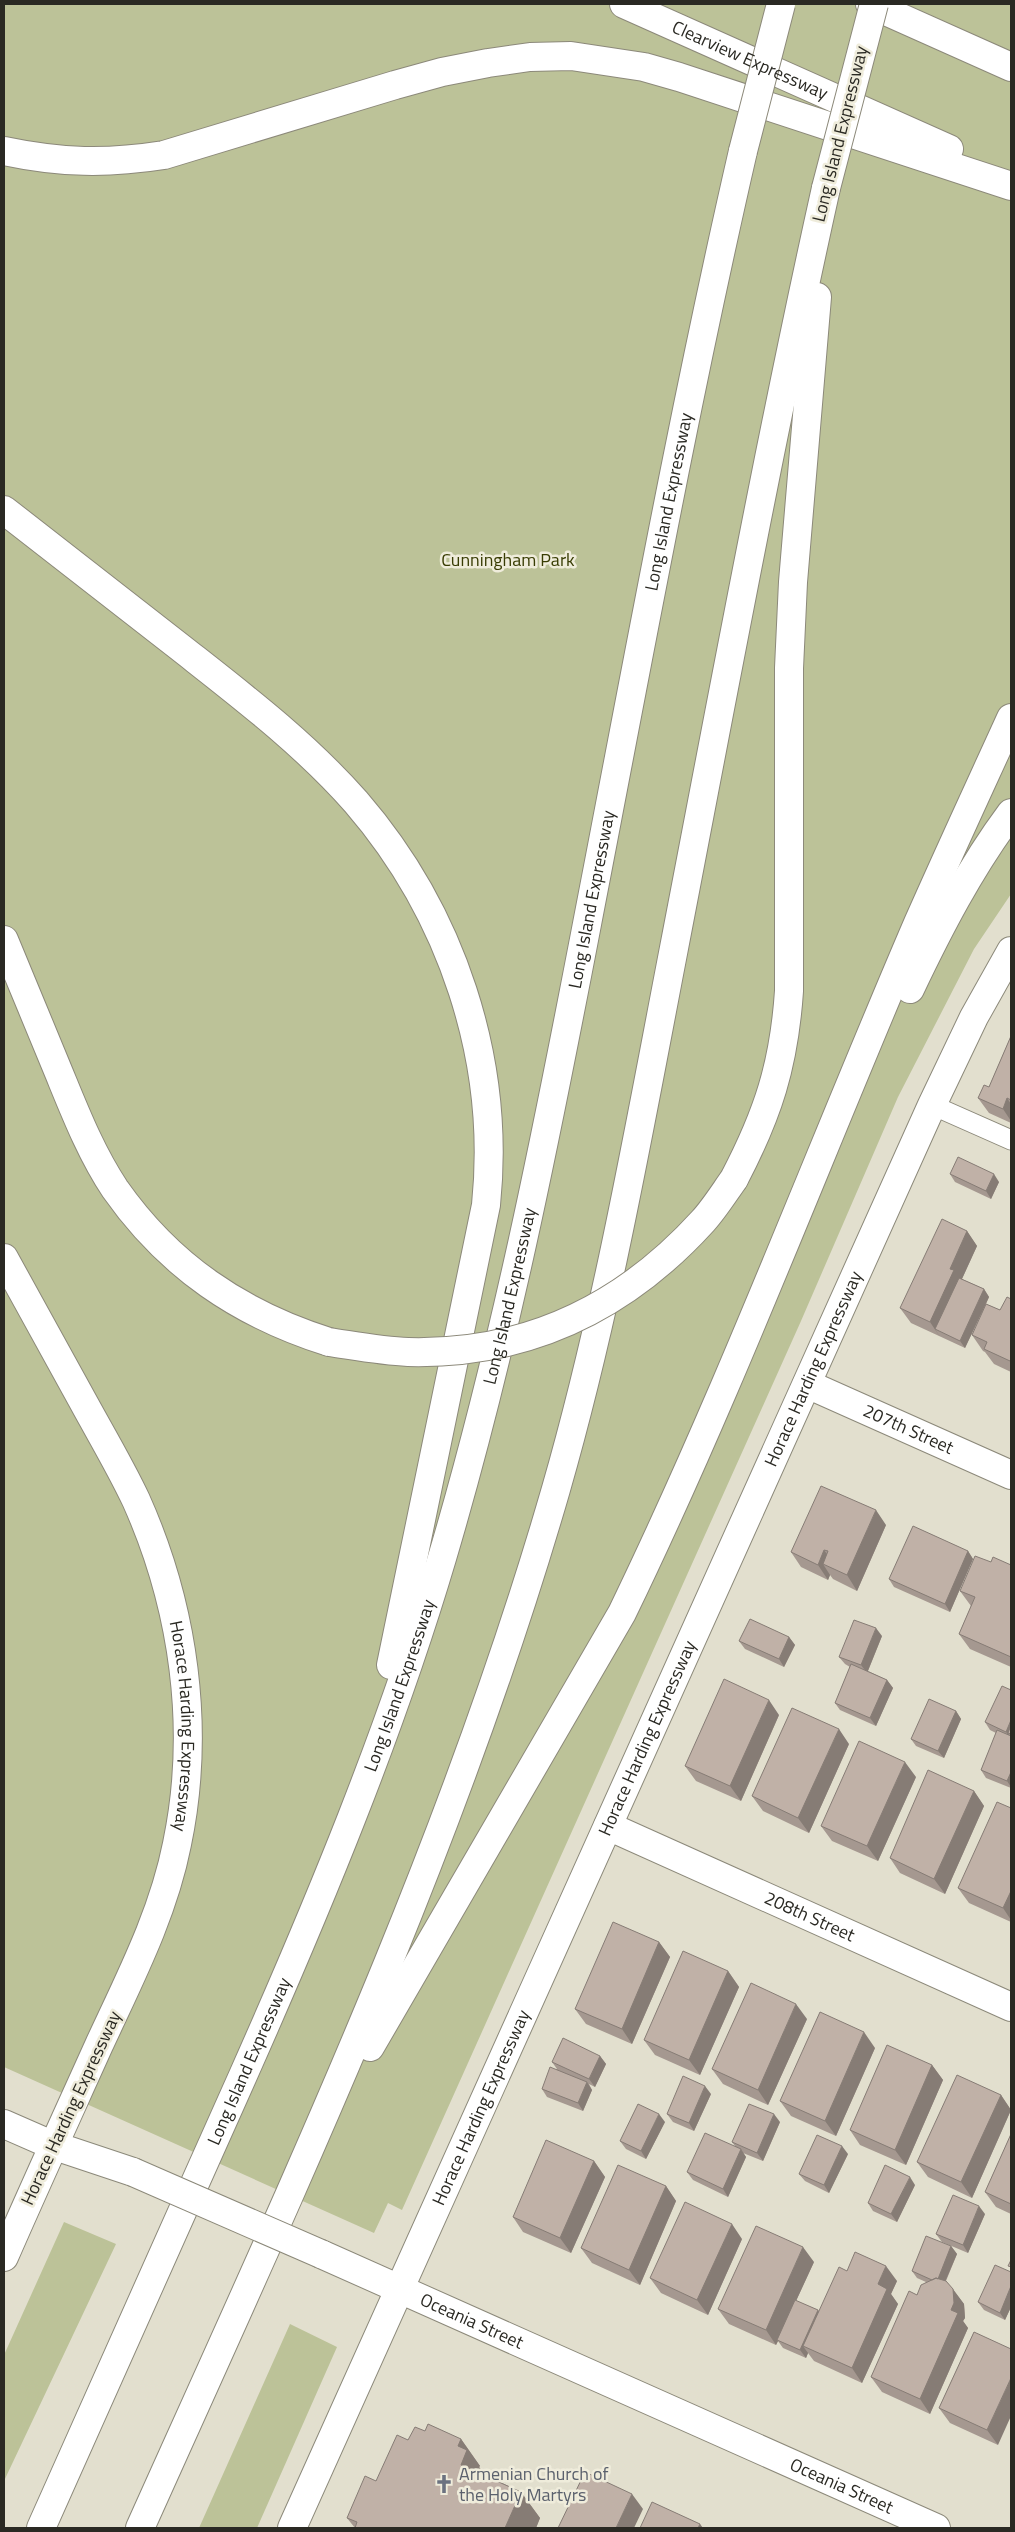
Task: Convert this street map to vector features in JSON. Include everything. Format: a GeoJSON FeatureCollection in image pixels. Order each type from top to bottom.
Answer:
{"type":"FeatureCollection","features":[{"type":"Feature","properties":{"kind":"main road","name":"Clearview Expressway"},"geometry":{"type":"LineString","coordinates":[[624,4],[1011,177]]}},
{"type":"Feature","properties":{"kind":"main road","name":"Long Island Expressway"},"geometry":{"type":"LineString","coordinates":[[41,2528],[286,1978],[369,1772],[443,1556],[471,1458],[522,1251],[689,399],[743,151],[781,4]]}},
{"type":"Feature","properties":{"kind":"main road"},"geometry":{"type":"LineString","coordinates":[[870,4],[1011,67]]}},
{"type":"Feature","properties":{"kind":"main road","name":"Long Island Expressway"},"geometry":{"type":"LineString","coordinates":[[140,2528],[307,2154],[411,1910],[453,1802],[526,1591],[560,1473],[588,1364],[628,1184],[754,530],[826,188],[874,4]]}},
{"type":"Feature","properties":{"kind":"main road"},"geometry":{"type":"LineString","coordinates":[[4,151],[42,159],[82,162],[125,161],[164,155],[442,72],[530,58],[571,56],[644,67],[679,77],[1011,186]]}},
{"type":"Feature","properties":{"kind":"main road"},"geometry":{"type":"LineString","coordinates":[[4,940],[79,1122],[115,1188],[140,1220],[197,1277],[229,1299],[292,1330],[330,1342],[408,1352],[453,1351],[495,1345],[540,1333],[584,1315],[628,1290],[670,1256],[704,1220],[734,1179],[754,1140],[770,1102],[787,1030],[790,991],[789,668],[793,582],[826,188]]}},
{"type":"Feature","properties":{"kind":"main road"},"geometry":{"type":"LineString","coordinates":[[4,510],[253,704],[292,738],[356,803],[400,862],[432,915],[450,952],[466,1003],[476,1038],[488,1128],[490,1166],[486,1205],[369,1772]]}},
{"type":"Feature","properties":{"kind":"main road"},"geometry":{"type":"LineString","coordinates":[[307,2154],[622,1613],[652,1550],[781,1253],[918,924],[1011,718]]}},
{"type":"Feature","properties":{"kind":"main road"},"geometry":{"type":"LineString","coordinates":[[781,1253],[930,947],[987,845],[1011,813]]}},
{"type":"Feature","properties":{"kind":"main road","name":"Horace Harding Expressway"},"geometry":{"type":"LineString","coordinates":[[292,2528],[932,1105],[974,1017],[1011,951]]}},
{"type":"Feature","properties":{"kind":"main road","name":"Horace Harding Expressway"},"geometry":{"type":"LineString","coordinates":[[4,1258],[136,1500],[169,1592],[180,1646],[186,1698],[188,1745],[185,1796],[177,1845],[163,1896],[144,1948],[52,2145],[4,2257]]}},
{"type":"Feature","properties":{"kind":"main road","name":"207th Street"},"geometry":{"type":"LineString","coordinates":[[807,1384],[1011,1475]]}},
{"type":"Feature","properties":{"kind":"main road","name":"208th Street"},"geometry":{"type":"LineString","coordinates":[[608,1826],[1011,2008]]}},
{"type":"Feature","properties":{"kind":"main road","name":"Oceania Street"},"geometry":{"type":"LineString","coordinates":[[4,2124],[52,2145],[134,2172],[936,2528]]}},
{"type":"Feature","properties":{"kind":"lane"},"geometry":{"type":"LineString","coordinates":[[932,1105],[1011,1140]]}},
{"type":"Feature","properties":{"kind":"green space","name":"Cunningham Park"},"geometry":{"type":"Polygon","coordinates":[[[4,4],[1011,4],[1011,894],[974,949],[898,1097],[801,1321],[402,2210],[388,2203],[374,2233],[4,2067],[4,4]]]}},
{"type":"Feature","properties":{"kind":"green space"},"geometry":{"type":"Polygon","coordinates":[[[64,2222],[116,2244],[4,2481],[4,2355],[64,2222]]]}},
{"type":"Feature","properties":{"kind":"green space"},"geometry":{"type":"Polygon","coordinates":[[[290,2324],[337,2347],[257,2528],[199,2528],[290,2324]]]}},
{"type":"Feature","properties":{"kind":"building"},"geometry":{"type":"Polygon","coordinates":[[[1011,1036],[1011,1100],[1007,1098],[1003,1109],[978,1098],[984,1085],[989,1087],[1011,1036]]]}},
{"type":"Feature","properties":{"kind":"building"},"geometry":{"type":"Polygon","coordinates":[[[958,1157],[994,1174],[986,1191],[950,1174],[958,1157]]]}},
{"type":"Feature","properties":{"kind":"building"},"geometry":{"type":"Polygon","coordinates":[[[942,1219],[967,1231],[950,1269],[954,1270],[930,1322],[900,1308],[942,1219]]]}},
{"type":"Feature","properties":{"kind":"building"},"geometry":{"type":"Polygon","coordinates":[[[959,1278],[984,1289],[960,1341],[935,1329],[959,1278]]]}},
{"type":"Feature","properties":{"kind":"building"},"geometry":{"type":"Polygon","coordinates":[[[1007,1297],[1011,1299],[1010,1361],[984,1349],[987,1342],[972,1335],[986,1304],[1000,1310],[1007,1297]]]}},
{"type":"Feature","properties":{"kind":"building"},"geometry":{"type":"Polygon","coordinates":[[[821,1486],[876,1510],[847,1575],[823,1564],[828,1551],[824,1550],[818,1565],[791,1552],[821,1486]]]}},
{"type":"Feature","properties":{"kind":"building"},"geometry":{"type":"Polygon","coordinates":[[[913,1526],[968,1551],[945,1604],[889,1579],[913,1526]]]}},
{"type":"Feature","properties":{"kind":"building"},"geometry":{"type":"Polygon","coordinates":[[[975,1556],[991,1562],[993,1557],[1011,1565],[1011,1657],[959,1634],[975,1597],[960,1591],[975,1556]]]}},
{"type":"Feature","properties":{"kind":"building"},"geometry":{"type":"Polygon","coordinates":[[[750,1619],[789,1637],[779,1659],[739,1641],[750,1619]]]}},
{"type":"Feature","properties":{"kind":"building"},"geometry":{"type":"Polygon","coordinates":[[[854,1620],[876,1628],[861,1665],[839,1657],[854,1620]]]}},
{"type":"Feature","properties":{"kind":"building"},"geometry":{"type":"Polygon","coordinates":[[[851,1664],[887,1680],[870,1718],[835,1703],[851,1664]]]}},
{"type":"Feature","properties":{"kind":"building"},"geometry":{"type":"Polygon","coordinates":[[[724,1679],[769,1700],[730,1786],[685,1766],[724,1679]]]}},
{"type":"Feature","properties":{"kind":"building"},"geometry":{"type":"Polygon","coordinates":[[[1002,1686],[1011,1690],[1011,1720],[1006,1732],[985,1722],[1002,1686]]]}},
{"type":"Feature","properties":{"kind":"building"},"geometry":{"type":"Polygon","coordinates":[[[929,1699],[956,1711],[938,1751],[911,1739],[929,1699]]]}},
{"type":"Feature","properties":{"kind":"building"},"geometry":{"type":"Polygon","coordinates":[[[792,1708],[839,1729],[798,1818],[752,1796],[792,1708]]]}},
{"type":"Feature","properties":{"kind":"building"},"geometry":{"type":"Polygon","coordinates":[[[997,1730],[1011,1736],[1011,1772],[1007,1781],[981,1770],[997,1730]]]}},
{"type":"Feature","properties":{"kind":"building"},"geometry":{"type":"Polygon","coordinates":[[[859,1741],[905,1762],[867,1846],[821,1826],[859,1741]]]}},
{"type":"Feature","properties":{"kind":"building"},"geometry":{"type":"Polygon","coordinates":[[[928,1770],[974,1791],[934,1879],[890,1858],[928,1770]]]}},
{"type":"Feature","properties":{"kind":"building"},"geometry":{"type":"Polygon","coordinates":[[[997,1802],[1011,1808],[1011,1891],[1003,1908],[958,1888],[997,1802]]]}},
{"type":"Feature","properties":{"kind":"building"},"geometry":{"type":"Polygon","coordinates":[[[613,1922],[659,1942],[622,2029],[575,2009],[613,1922]]]}},
{"type":"Feature","properties":{"kind":"building"},"geometry":{"type":"Polygon","coordinates":[[[683,1951],[728,1971],[689,2060],[644,2040],[683,1951]]]}},
{"type":"Feature","properties":{"kind":"building"},"geometry":{"type":"Polygon","coordinates":[[[751,1983],[796,2004],[758,2090],[712,2069],[751,1983]]]}},
{"type":"Feature","properties":{"kind":"building"},"geometry":{"type":"Polygon","coordinates":[[[820,2012],[864,2032],[825,2121],[780,2101],[820,2012]]]}},
{"type":"Feature","properties":{"kind":"building"},"geometry":{"type":"Polygon","coordinates":[[[563,2038],[600,2056],[589,2079],[552,2062],[563,2038]]]}},
{"type":"Feature","properties":{"kind":"building"},"geometry":{"type":"Polygon","coordinates":[[[887,2045],[932,2065],[895,2150],[850,2130],[887,2045]]]}},
{"type":"Feature","properties":{"kind":"building"},"geometry":{"type":"Polygon","coordinates":[[[550,2067],[587,2082],[578,2103],[542,2089],[550,2067]]]}},
{"type":"Feature","properties":{"kind":"building"},"geometry":{"type":"Polygon","coordinates":[[[957,2075],[1001,2095],[961,2182],[917,2162],[957,2075]]]}},
{"type":"Feature","properties":{"kind":"building"},"geometry":{"type":"Polygon","coordinates":[[[683,2076],[705,2086],[689,2123],[667,2114],[683,2076]]]}},
{"type":"Feature","properties":{"kind":"building"},"geometry":{"type":"Polygon","coordinates":[[[638,2104],[659,2114],[641,2151],[620,2141],[638,2104]]]}},
{"type":"Feature","properties":{"kind":"building"},"geometry":{"type":"Polygon","coordinates":[[[749,2104],[774,2114],[757,2153],[732,2142],[749,2104]]]}},
{"type":"Feature","properties":{"kind":"building"},"geometry":{"type":"Polygon","coordinates":[[[705,2133],[741,2149],[723,2189],[687,2172],[705,2133]]]}},
{"type":"Feature","properties":{"kind":"building"},"geometry":{"type":"Polygon","coordinates":[[[1011,2134],[1011,2204],[985,2192],[1011,2134]]]}},
{"type":"Feature","properties":{"kind":"building"},"geometry":{"type":"Polygon","coordinates":[[[817,2135],[842,2146],[824,2185],[799,2174],[817,2135]]]}},
{"type":"Feature","properties":{"kind":"building"},"geometry":{"type":"Polygon","coordinates":[[[546,2140],[594,2161],[560,2238],[513,2217],[546,2140]]]}},
{"type":"Feature","properties":{"kind":"building"},"geometry":{"type":"Polygon","coordinates":[[[618,2165],[666,2186],[629,2270],[581,2248],[618,2165]]]}},
{"type":"Feature","properties":{"kind":"building"},"geometry":{"type":"Polygon","coordinates":[[[885,2165],[910,2177],[891,2214],[868,2203],[885,2165]]]}},
{"type":"Feature","properties":{"kind":"building"},"geometry":{"type":"Polygon","coordinates":[[[953,2195],[979,2206],[963,2245],[936,2234],[953,2195]]]}},
{"type":"Feature","properties":{"kind":"building"},"geometry":{"type":"Polygon","coordinates":[[[685,2202],[732,2224],[697,2300],[650,2278],[685,2202]]]}},
{"type":"Feature","properties":{"kind":"building"},"geometry":{"type":"Polygon","coordinates":[[[756,2226],[803,2247],[766,2330],[718,2309],[756,2226]]]}},
{"type":"Feature","properties":{"kind":"building"},"geometry":{"type":"Polygon","coordinates":[[[926,2236],[951,2246],[938,2279],[932,2280],[912,2271],[926,2236]]]}},
{"type":"Feature","properties":{"kind":"building"},"geometry":{"type":"Polygon","coordinates":[[[855,2252],[886,2266],[878,2284],[887,2289],[852,2368],[803,2346],[839,2267],[847,2271],[855,2252]]]}},
{"type":"Feature","properties":{"kind":"building"},"geometry":{"type":"Polygon","coordinates":[[[995,2265],[1011,2272],[1011,2286],[1000,2313],[978,2302],[995,2265]]]}},
{"type":"Feature","properties":{"kind":"building"},"geometry":{"type":"Polygon","coordinates":[[[936,2278],[946,2281],[953,2289],[954,2303],[951,2310],[958,2313],[920,2399],[871,2377],[909,2291],[917,2295],[921,2285],[936,2278]]]}},
{"type":"Feature","properties":{"kind":"building"},"geometry":{"type":"Polygon","coordinates":[[[795,2300],[818,2310],[800,2350],[777,2340],[795,2300]]]}},
{"type":"Feature","properties":{"kind":"building"},"geometry":{"type":"Polygon","coordinates":[[[974,2332],[1011,2349],[1011,2378],[987,2430],[939,2408],[974,2332]]]}},
{"type":"Feature","properties":{"kind":"building"},"geometry":{"type":"Polygon","coordinates":[[[428,2424],[461,2439],[458,2446],[467,2450],[461,2465],[521,2492],[505,2528],[355,2528],[357,2522],[347,2518],[365,2476],[376,2481],[397,2435],[408,2440],[415,2427],[425,2431],[428,2424]]]}},
{"type":"Feature","properties":{"kind":"building"},"geometry":{"type":"Polygon","coordinates":[[[585,2472],[632,2494],[616,2528],[558,2528],[585,2472]]]}},
{"type":"Feature","properties":{"kind":"building"},"geometry":{"type":"Polygon","coordinates":[[[652,2502],[700,2524],[698,2528],[640,2528],[652,2502]]]}},
{"type":"Feature","properties":{"kind":"place","name":"Armenian Church of the Holy Martyrs"},"geometry":{"type":"Point","coordinates":[444,2484]}}]}
